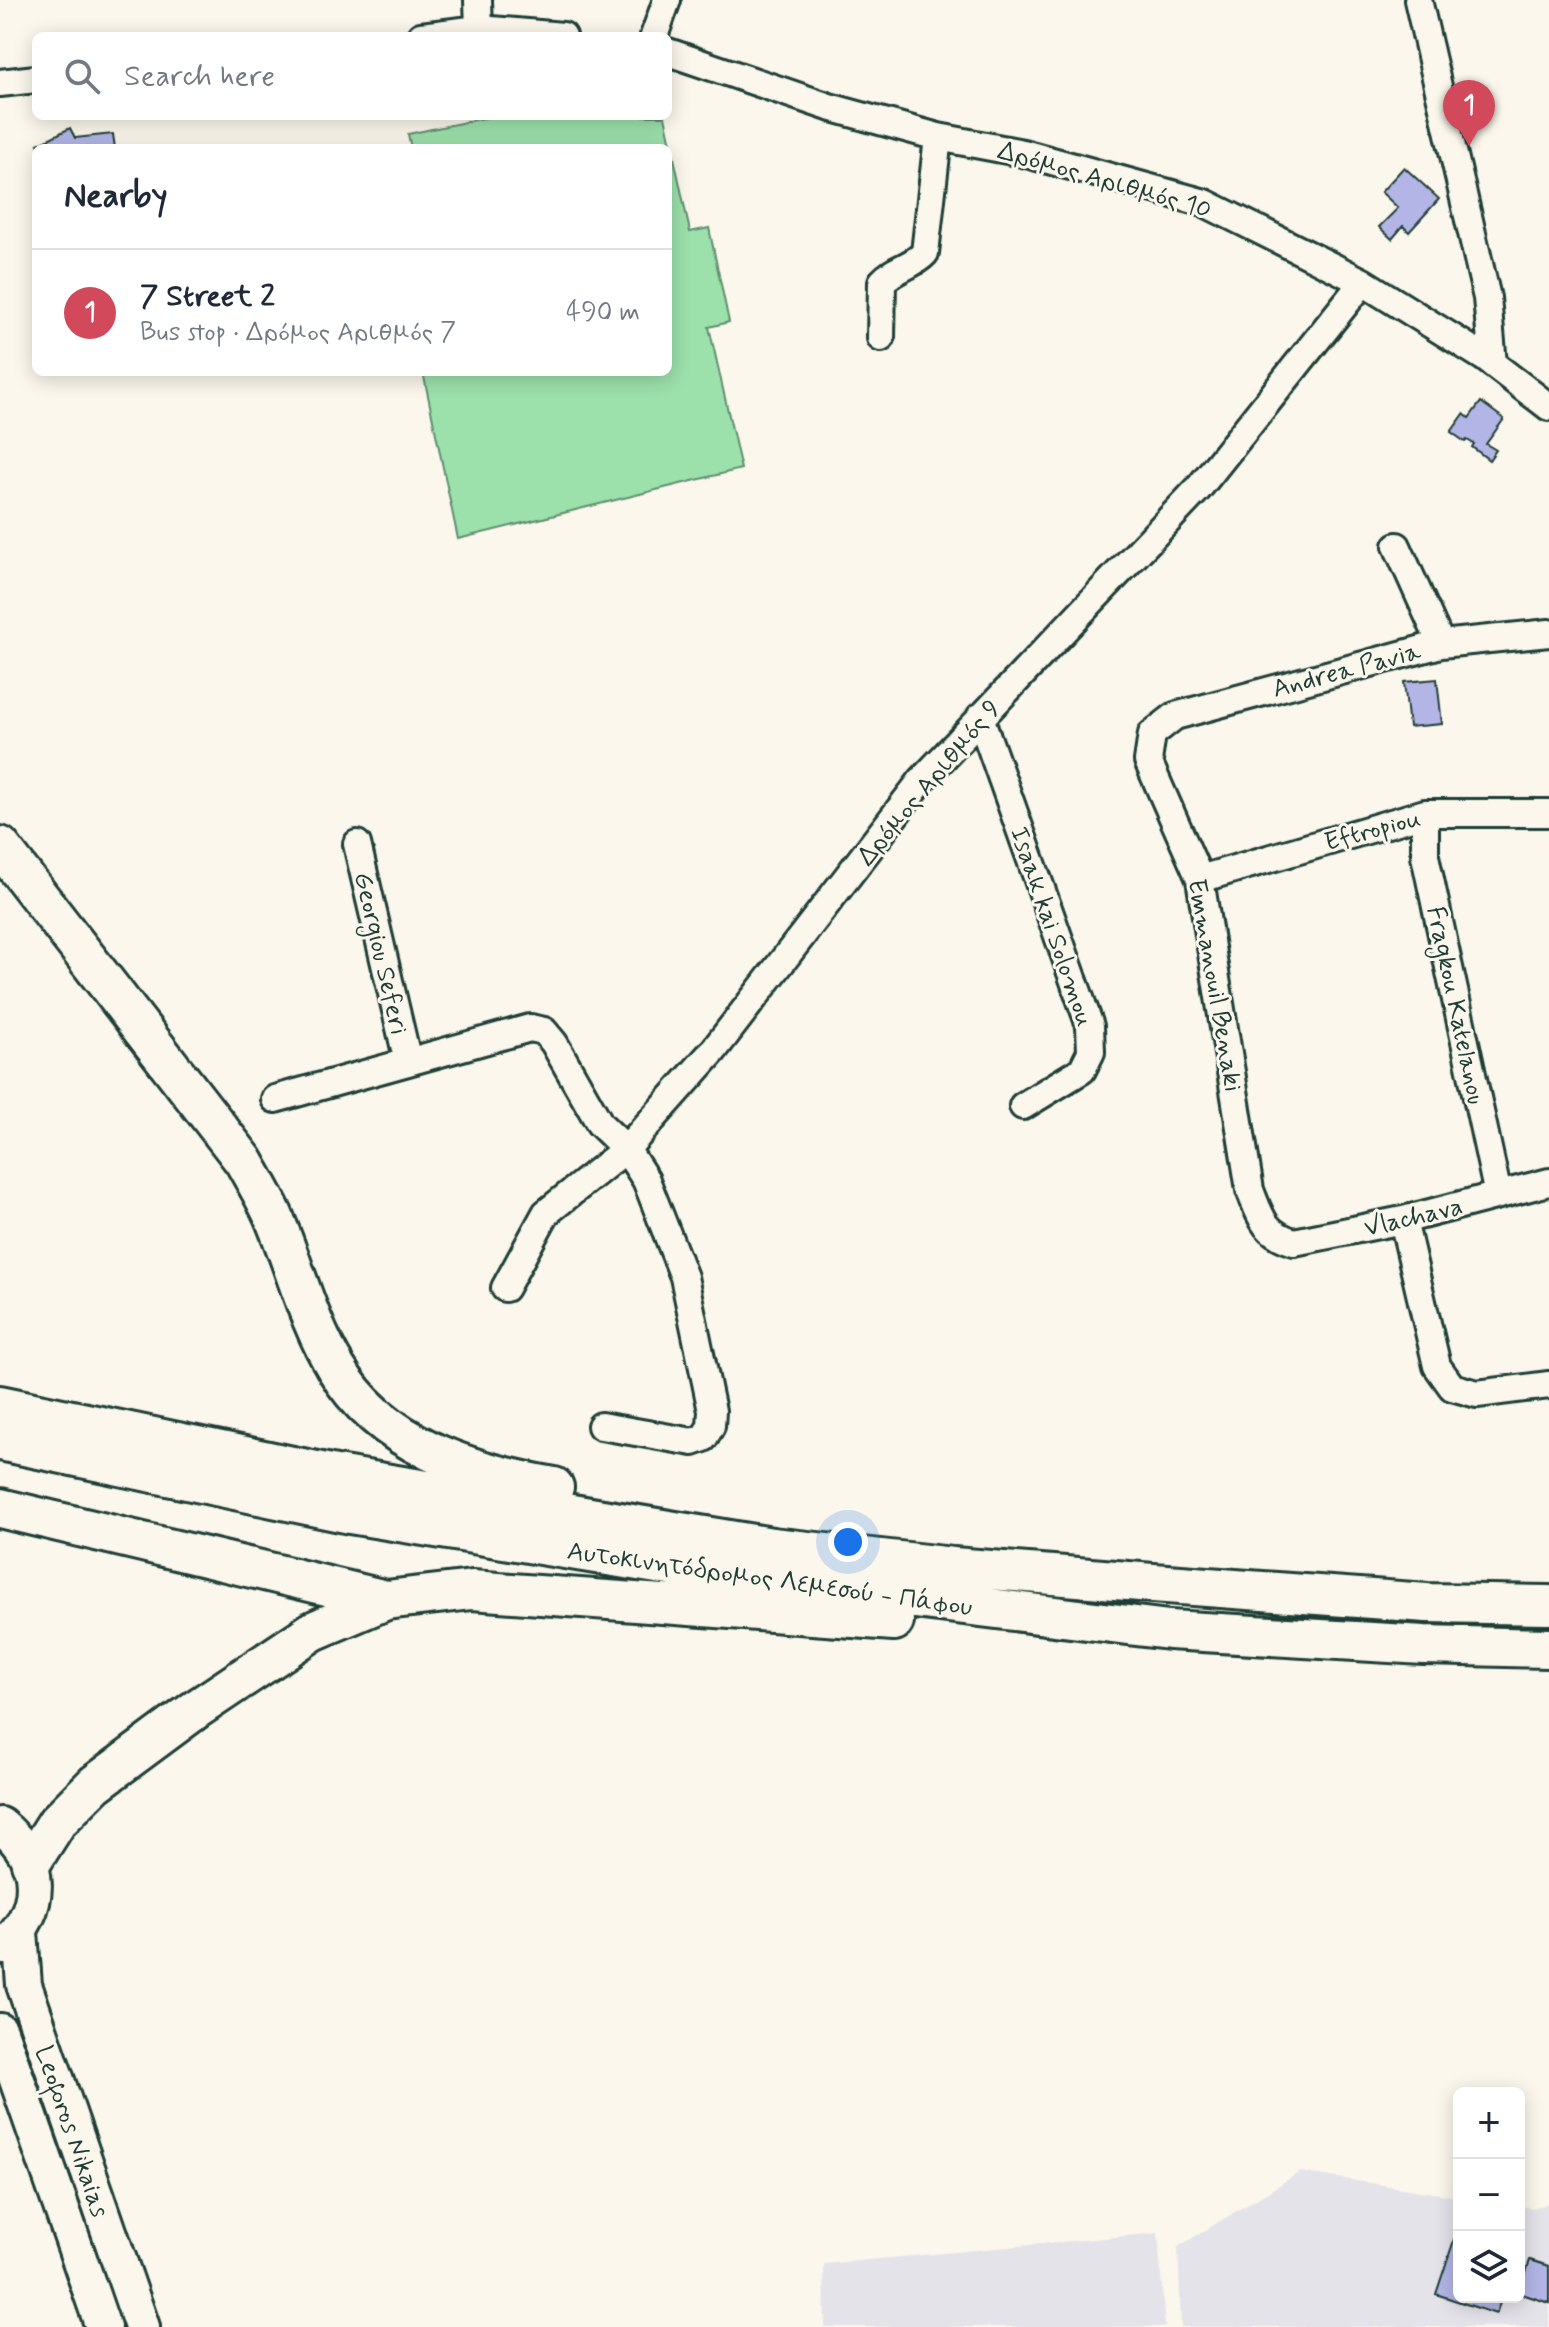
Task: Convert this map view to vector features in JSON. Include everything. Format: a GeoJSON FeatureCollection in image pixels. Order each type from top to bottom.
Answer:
{"type":"FeatureCollection","features":[{"type":"Feature","properties":{"kind":"highway"},"geometry":{"type":"LineString","coordinates":[[0,846],[244,1161],[273,1215],[295,1279],[335,1367],[361,1400],[386,1423],[425,1451],[476,1469],[543,1485],[793,1529],[946,1549],[1153,1583]]}},
{"type":"Feature","properties":{"kind":"highway","name":"Αυτοκινητόδρομος Λεμεσού - Πάφου"},"geometry":{"type":"LineString","coordinates":[[0,1405],[336,1475],[772,1547],[953,1567],[1153,1583],[1427,1603],[1549,1605]]}},
{"type":"Feature","properties":{"kind":"highway","name":"Αυτοκινητόδρομος Λεμεσού - Πάφου"},"geometry":{"type":"LineString","coordinates":[[0,1441],[350,1514],[743,1578],[1169,1630],[1424,1645],[1549,1648]]}},
{"type":"Feature","properties":{"kind":"highway"},"geometry":{"type":"LineString","coordinates":[[0,1508],[386,1600]]}},
{"type":"Feature","properties":{"kind":"highway"},"geometry":{"type":"LineString","coordinates":[[31,1863],[57,1822],[95,1784],[195,1710],[313,1631],[386,1600],[472,1590],[968,1627],[1169,1630]]}},
{"type":"Feature","properties":{"kind":"main road"},"geometry":{"type":"LineString","coordinates":[[0,1825],[19,1842],[31,1863],[35,1887],[31,1911],[10,1941]]}},
{"type":"Feature","properties":{"kind":"main road","name":"Leoforos Nikaias"},"geometry":{"type":"LineString","coordinates":[[10,1941],[142,2327]]}},
{"type":"Feature","properties":{"kind":"main road","name":"Leoforos Nikaias"},"geometry":{"type":"LineString","coordinates":[[0,2031],[103,2327]]}},
{"type":"Feature","properties":{"kind":"street"},"geometry":{"type":"LineString","coordinates":[[478,0],[479,29]]}},
{"type":"Feature","properties":{"kind":"street"},"geometry":{"type":"LineString","coordinates":[[655,32],[667,0]]}},
{"type":"Feature","properties":{"kind":"street"},"geometry":{"type":"LineString","coordinates":[[1418,0],[1487,298],[1493,364]]}},
{"type":"Feature","properties":{"kind":"street"},"geometry":{"type":"LineString","coordinates":[[454,32],[479,29],[515,32]]}},
{"type":"Feature","properties":{"kind":"street","name":"Δρόμος Αριθμός 10"},"geometry":{"type":"LineString","coordinates":[[672,53],[829,107],[938,137],[1023,153],[1205,203],[1363,282],[1493,364],[1549,407]]}},
{"type":"Feature","properties":{"kind":"street"},"geometry":{"type":"LineString","coordinates":[[0,83],[32,79]]}},
{"type":"Feature","properties":{"kind":"street"},"geometry":{"type":"LineString","coordinates":[[881,338],[882,282],[890,273],[916,262],[925,253],[938,137]]}},
{"type":"Feature","properties":{"kind":"street","name":"Δρόμος Αριθμός 9"},"geometry":{"type":"LineString","coordinates":[[505,1288],[546,1213],[626,1149],[714,1050],[922,780],[1198,489],[1363,282]]}},
{"type":"Feature","properties":{"kind":"street"},"geometry":{"type":"LineString","coordinates":[[1397,546],[1441,644]]}},
{"type":"Feature","properties":{"kind":"street","name":"Andrea Pavia"},"geometry":{"type":"LineString","coordinates":[[1152,734],[1175,716],[1441,644],[1549,633]]}},
{"type":"Feature","properties":{"kind":"street","name":"Isaak kai Solomou"},"geometry":{"type":"LineString","coordinates":[[980,717],[1090,1026],[1091,1052],[1082,1070],[1023,1106]]}},
{"type":"Feature","properties":{"kind":"street","name":"Emmanouil Benaki"},"geometry":{"type":"LineString","coordinates":[[1152,734],[1148,761],[1200,879],[1250,1190],[1263,1223],[1277,1237]]}},
{"type":"Feature","properties":{"kind":"street","name":"Eftropiou"},"geometry":{"type":"LineString","coordinates":[[1200,879],[1425,813],[1549,813]]}},
{"type":"Feature","properties":{"kind":"street","name":"Fragkou Katelanou"},"geometry":{"type":"LineString","coordinates":[[1425,813],[1425,856],[1498,1195]]}},
{"type":"Feature","properties":{"kind":"street","name":"Georgiou Seferi"},"geometry":{"type":"LineString","coordinates":[[357,844],[408,1062]]}},
{"type":"Feature","properties":{"kind":"street"},"geometry":{"type":"LineString","coordinates":[[275,1099],[530,1028],[544,1031],[600,1124],[626,1149],[646,1180],[684,1277],[712,1411],[711,1426],[704,1438],[693,1442],[601,1426]]}},
{"type":"Feature","properties":{"kind":"street","name":"Vlachava"},"geometry":{"type":"LineString","coordinates":[[1277,1237],[1294,1242],[1403,1220],[1549,1182]]}},
{"type":"Feature","properties":{"kind":"street"},"geometry":{"type":"LineString","coordinates":[[1403,1220],[1437,1366],[1452,1387],[1477,1394],[1549,1385]]}},
{"type":"Feature","properties":{"kind":"shaded area"},"geometry":{"type":"Polygon","coordinates":[[[1300,2172],[1453,2196],[1453,2303],[1525,2303],[1525,2207],[1549,2203],[1549,2327],[1181,2327],[1178,2247],[1300,2172]]]}},
{"type":"Feature","properties":{"kind":"shaded area"},"geometry":{"type":"Polygon","coordinates":[[[1158,2233],[1165,2327],[825,2327],[824,2264],[1158,2233]]]}},
{"type":"Feature","properties":{"kind":"green space"},"geometry":{"type":"Polygon","coordinates":[[[475,120],[666,120],[671,144],[410,144],[408,134],[475,120]]]}},
{"type":"Feature","properties":{"kind":"green space"},"geometry":{"type":"Polygon","coordinates":[[[672,148],[690,232],[709,228],[729,322],[709,327],[741,469],[458,539],[424,376],[672,376],[672,148]]]}},
{"type":"Feature","properties":{"kind":"building"},"geometry":{"type":"Polygon","coordinates":[[[70,128],[75,138],[113,134],[114,144],[38,144],[70,128]]]}},
{"type":"Feature","properties":{"kind":"building"},"geometry":{"type":"Polygon","coordinates":[[[1404,167],[1439,199],[1409,232],[1403,226],[1392,239],[1379,227],[1398,208],[1381,192],[1404,167]]]}},
{"type":"Feature","properties":{"kind":"building"},"geometry":{"type":"Polygon","coordinates":[[[1481,402],[1504,419],[1486,444],[1496,450],[1489,460],[1472,447],[1474,444],[1451,432],[1464,414],[1469,418],[1481,402]]]}},
{"type":"Feature","properties":{"kind":"building"},"geometry":{"type":"Polygon","coordinates":[[[1437,679],[1442,724],[1409,727],[1404,682],[1437,679]]]}},
{"type":"Feature","properties":{"kind":"building"},"geometry":{"type":"Polygon","coordinates":[[[1453,2243],[1453,2300],[1436,2294],[1453,2243]]]}},
{"type":"Feature","properties":{"kind":"building"},"geometry":{"type":"Polygon","coordinates":[[[1530,2260],[1549,2266],[1549,2303],[1525,2295],[1525,2275],[1530,2260]]]}},
{"type":"Feature","properties":{"kind":"building"},"geometry":{"type":"Polygon","coordinates":[[[1463,2303],[1500,2303],[1496,2314],[1463,2303]]]}},
{"type":"Feature","properties":{"kind":"place","name":"7 Street 2"},"geometry":{"type":"Point","coordinates":[1469,146]}}]}
